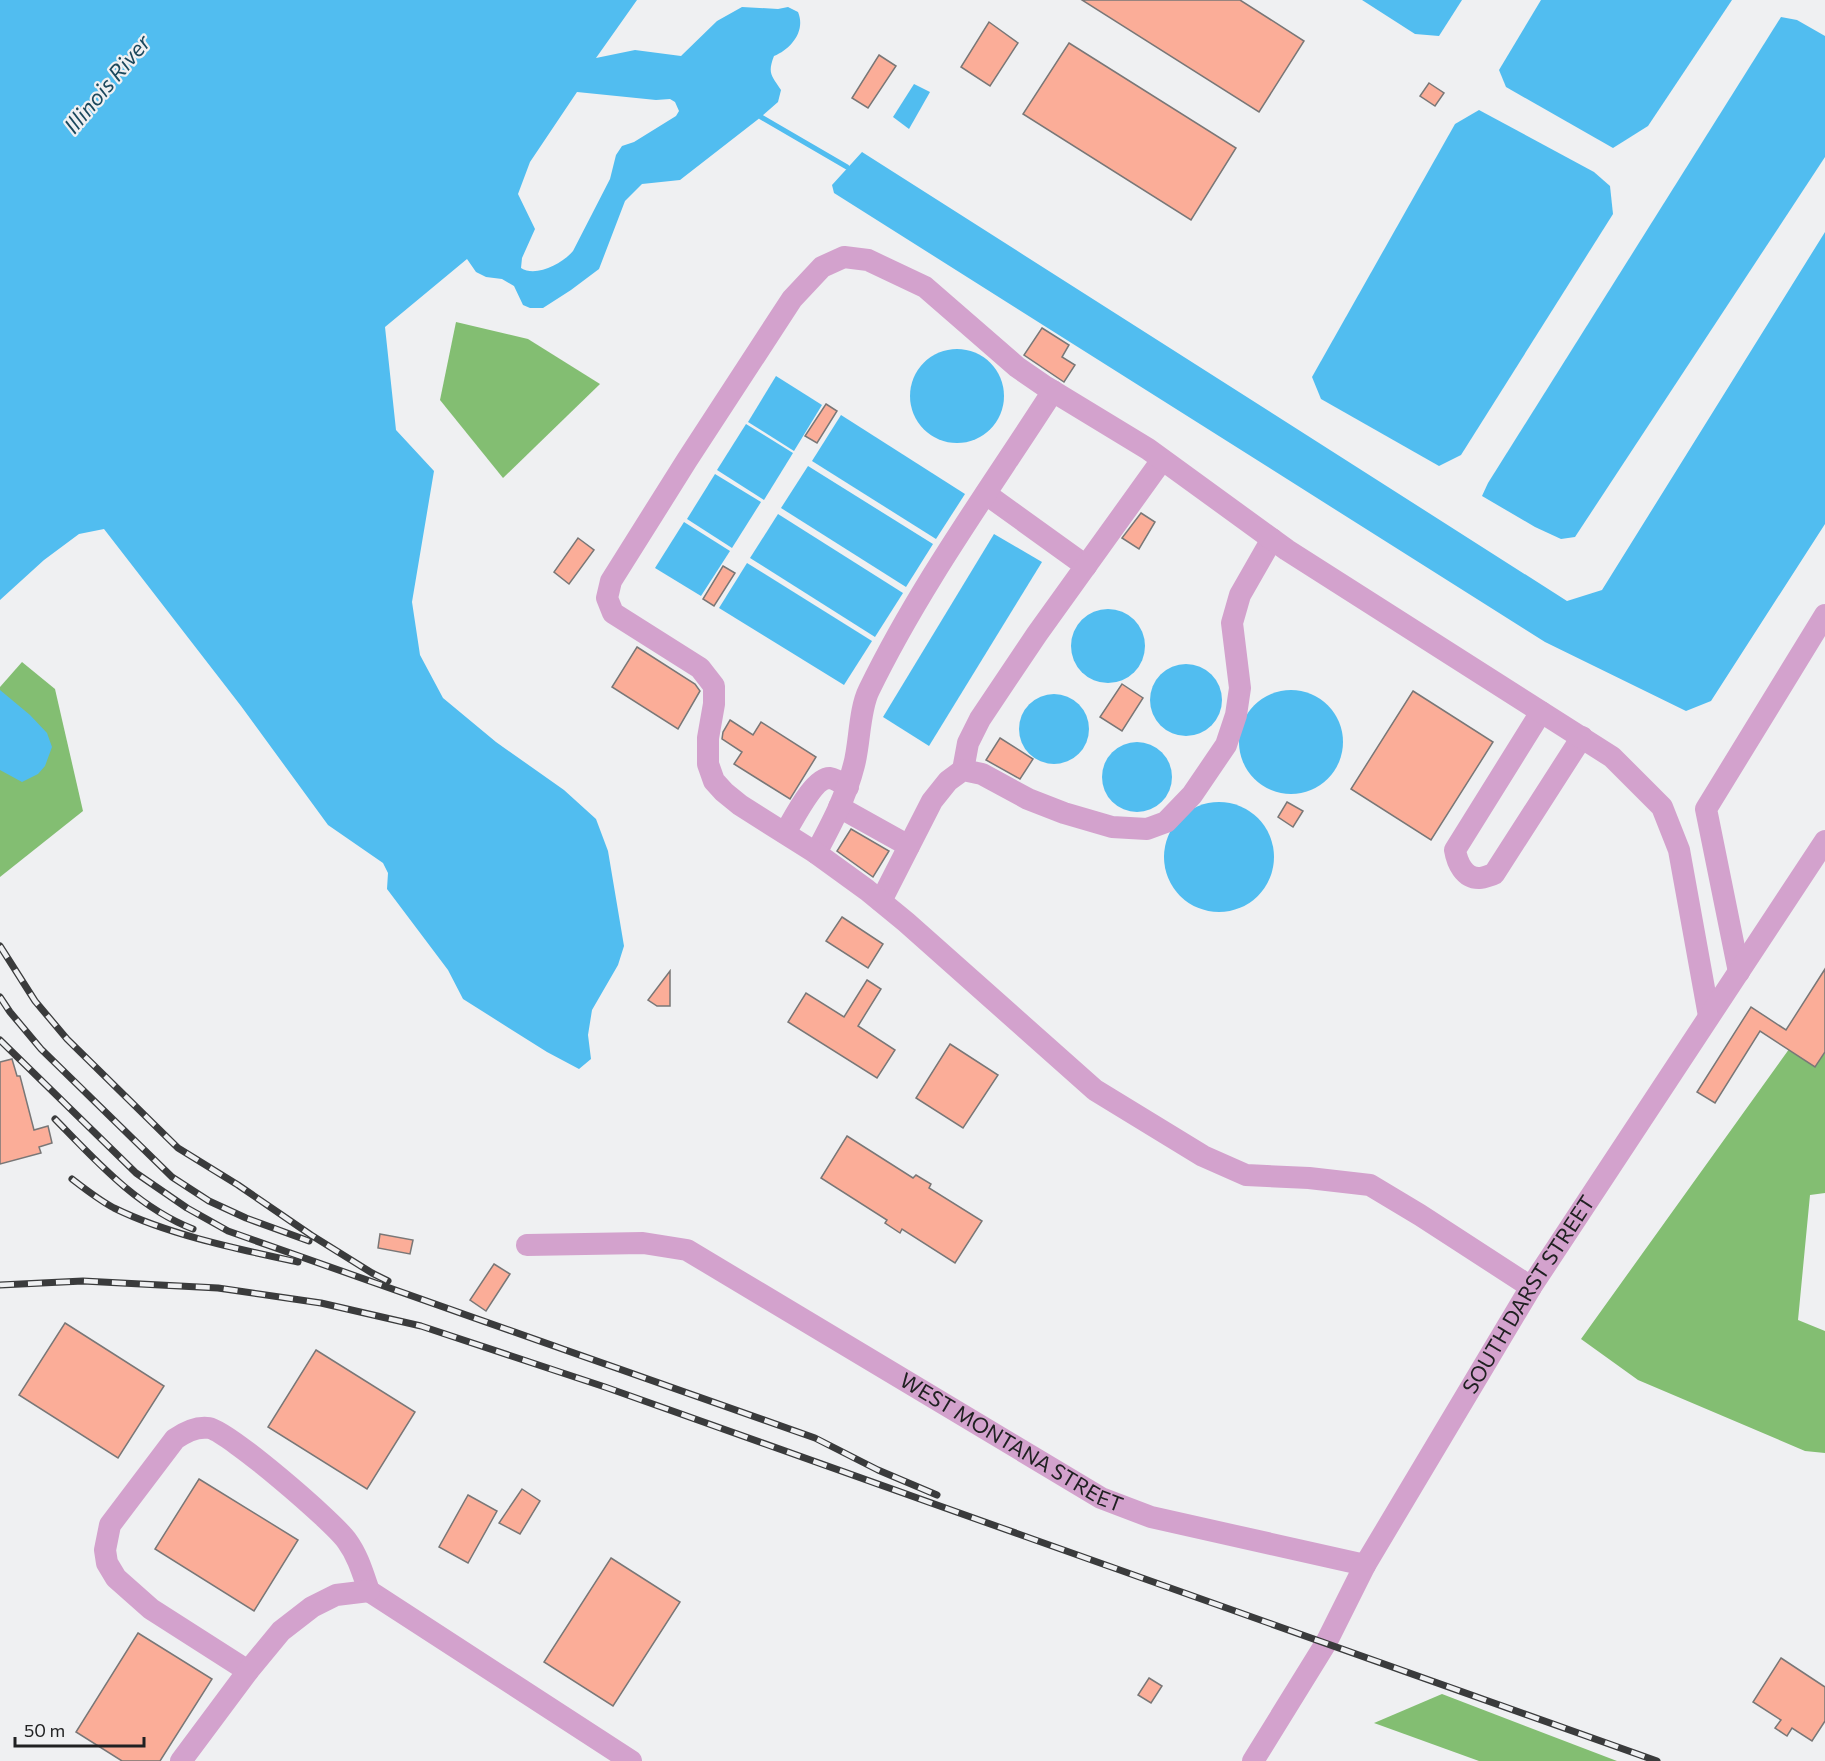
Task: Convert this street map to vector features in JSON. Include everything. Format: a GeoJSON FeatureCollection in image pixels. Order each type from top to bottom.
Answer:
{"type":"FeatureCollection","features":[{"type":"Feature","properties":{"kind":"street"},"geometry":{"type":"LineString","coordinates":[[1531,1287],[1370,1185],[1309,1178],[1246,1175],[1203,1156],[1095,1090],[881,901],[816,853],[740,804],[714,781],[708,764],[708,738],[714,704],[714,686],[700,668],[613,613],[608,598],[611,581],[792,299],[822,267],[844,257],[868,260],[925,287],[1017,367],[1162,460],[1272,539],[1612,757],[1662,807],[1678,850],[1709,1017]]}},
{"type":"Feature","properties":{"kind":"street"},"geometry":{"type":"LineString","coordinates":[[816,853],[843,797],[855,764],[868,693],[916,603],[1053,391]]}},
{"type":"Feature","properties":{"kind":"street"},"geometry":{"type":"LineString","coordinates":[[881,901],[932,801],[948,781],[963,770],[969,743],[980,719],[1037,634],[1162,460]]}},
{"type":"Feature","properties":{"kind":"street"},"geometry":{"type":"LineString","coordinates":[[986,494],[1086,566]]}},
{"type":"Feature","properties":{"kind":"street"},"geometry":{"type":"LineString","coordinates":[[963,770],[982,774],[1028,799],[1113,827],[1147,829],[1166,822],[1192,795],[1226,745],[1236,715],[1240,687],[1232,623],[1240,596],[1272,539]]}},
{"type":"Feature","properties":{"kind":"street"},"geometry":{"type":"LineString","coordinates":[[1739,972],[1706,809],[1825,615]]}},
{"type":"Feature","properties":{"kind":"street"},"geometry":{"type":"LineString","coordinates":[[1541,712],[1455,850],[1458,863],[1467,874],[1478,878],[1494,874],[1582,738]]}},
{"type":"Feature","properties":{"kind":"street"},"geometry":{"type":"LineString","coordinates":[[785,833],[813,788],[823,780],[832,778],[843,797],[909,846]]}},
{"type":"Feature","properties":{"kind":"street","name":"SOUTH DARST STREET"},"geometry":{"type":"LineString","coordinates":[[1252,1761],[1326,1643],[1365,1565],[1531,1287],[1825,841]]}},
{"type":"Feature","properties":{"kind":"street","name":"WEST MONTANA STREET"},"geometry":{"type":"LineString","coordinates":[[527,1245],[643,1243],[687,1250],[1101,1498],[1152,1517],[1365,1565]]}},
{"type":"Feature","properties":{"kind":"street"},"geometry":{"type":"LineString","coordinates":[[248,1671],[151,1609],[116,1578],[107,1563],[105,1550],[110,1525],[175,1439],[198,1428],[211,1428],[244,1449],[346,1539],[359,1559],[369,1591],[631,1761]]}},
{"type":"Feature","properties":{"kind":"street"},"geometry":{"type":"LineString","coordinates":[[181,1761],[281,1631],[312,1607],[336,1595],[369,1591]]}},
{"type":"Feature","properties":{"kind":"green space"},"geometry":{"type":"Polygon","coordinates":[[[456,322],[528,339],[600,384],[503,478],[440,400],[456,322]]]}},
{"type":"Feature","properties":{"kind":"green space"},"geometry":{"type":"Polygon","coordinates":[[[22,662],[55,689],[83,811],[0,877],[0,687],[22,662]]]}},
{"type":"Feature","properties":{"kind":"green space"},"geometry":{"type":"Polygon","coordinates":[[[1825,999],[1825,1193],[1810,1195],[1798,1320],[1825,1331],[1825,1453],[1805,1451],[1638,1380],[1581,1339],[1825,999]]]}},
{"type":"Feature","properties":{"kind":"green space"},"geometry":{"type":"Polygon","coordinates":[[[1442,1694],[1617,1761],[1479,1761],[1374,1723],[1442,1694]]]}},
{"type":"Feature","properties":{"kind":"water","name":"Illinois River"},"geometry":{"type":"Polygon","coordinates":[[[0,0],[637,0],[596,58],[635,50],[681,56],[717,21],[742,7],[778,9],[788,7],[798,12],[800,26],[795,38],[786,49],[774,56],[772,62],[773,78],[781,90],[778,102],[680,180],[642,184],[625,201],[599,269],[543,308],[530,308],[523,305],[514,286],[502,279],[486,277],[476,272],[467,259],[385,327],[396,430],[434,471],[412,602],[420,655],[443,698],[496,742],[564,790],[596,819],[608,851],[624,946],[618,965],[592,1010],[588,1035],[591,1059],[579,1069],[547,1052],[463,999],[448,970],[387,889],[388,873],[383,863],[328,825],[241,706],[104,529],[79,534],[44,560],[0,600],[0,0]],[[577,92],[530,162],[518,194],[535,229],[522,258],[521,268],[534,271],[549,268],[573,251],[610,179],[616,155],[622,146],[634,142],[676,116],[679,111],[675,102],[670,99],[656,100],[577,92]]]}},
{"type":"Feature","properties":{"kind":"water"},"geometry":{"type":"Polygon","coordinates":[[[1362,0],[1462,0],[1439,36],[1415,34],[1362,0]]]}},
{"type":"Feature","properties":{"kind":"water"},"geometry":{"type":"Polygon","coordinates":[[[1541,0],[1732,0],[1648,126],[1613,148],[1506,87],[1499,70],[1541,0]]]}},
{"type":"Feature","properties":{"kind":"water"},"geometry":{"type":"Polygon","coordinates":[[[1781,17],[1797,20],[1825,36],[1825,157],[1575,537],[1561,539],[1535,527],[1482,496],[1781,17]]]}},
{"type":"Feature","properties":{"kind":"water"},"geometry":{"type":"Polygon","coordinates":[[[914,84],[930,92],[909,129],[893,117],[914,84]]]}},
{"type":"Feature","properties":{"kind":"water"},"geometry":{"type":"Polygon","coordinates":[[[1479,110],[1594,172],[1610,186],[1613,214],[1461,455],[1439,466],[1321,399],[1312,377],[1455,124],[1479,110]]]}},
{"type":"Feature","properties":{"kind":"water"},"geometry":{"type":"Polygon","coordinates":[[[862,152],[1567,601],[1602,590],[1825,232],[1825,524],[1711,701],[1686,711],[1545,642],[834,193],[832,185],[862,152]]]}},
{"type":"Feature","properties":{"kind":"water"},"geometry":{"type":"Polygon","coordinates":[[[957,349],[975,353],[990,363],[1000,378],[1004,396],[1000,414],[990,429],[975,439],[957,443],[939,439],[924,429],[914,414],[910,396],[914,378],[924,363],[939,353],[957,349]]]}},
{"type":"Feature","properties":{"kind":"water"},"geometry":{"type":"Polygon","coordinates":[[[776,376],[822,405],[794,451],[748,422],[776,376]]]}},
{"type":"Feature","properties":{"kind":"water"},"geometry":{"type":"Polygon","coordinates":[[[841,415],[965,494],[936,539],[812,461],[841,415]]]}},
{"type":"Feature","properties":{"kind":"water"},"geometry":{"type":"Polygon","coordinates":[[[746,424],[793,453],[764,500],[717,470],[746,424]]]}},
{"type":"Feature","properties":{"kind":"water"},"geometry":{"type":"Polygon","coordinates":[[[808,466],[933,544],[906,587],[781,508],[808,466]]]}},
{"type":"Feature","properties":{"kind":"water"},"geometry":{"type":"Polygon","coordinates":[[[715,474],[761,502],[732,548],[687,519],[715,474]]]}},
{"type":"Feature","properties":{"kind":"water"},"geometry":{"type":"Polygon","coordinates":[[[778,514],[903,593],[875,637],[750,558],[778,514]]]}},
{"type":"Feature","properties":{"kind":"water"},"geometry":{"type":"Polygon","coordinates":[[[684,522],[730,551],[701,596],[655,568],[684,522]]]}},
{"type":"Feature","properties":{"kind":"water"},"geometry":{"type":"Polygon","coordinates":[[[994,534],[1042,562],[929,746],[883,717],[994,534]]]}},
{"type":"Feature","properties":{"kind":"water"},"geometry":{"type":"Polygon","coordinates":[[[747,563],[872,641],[844,685],[719,608],[747,563]]]}},
{"type":"Feature","properties":{"kind":"water"},"geometry":{"type":"Polygon","coordinates":[[[1101,609],[1115,609],[1129,615],[1139,625],[1145,639],[1145,653],[1139,667],[1129,677],[1115,683],[1101,683],[1087,677],[1077,667],[1071,653],[1071,639],[1077,625],[1087,615],[1101,609]]]}},
{"type":"Feature","properties":{"kind":"water"},"geometry":{"type":"Polygon","coordinates":[[[1193,664],[1212,674],[1220,686],[1222,700],[1220,714],[1212,726],[1200,734],[1179,736],[1160,726],[1152,714],[1150,693],[1160,674],[1172,666],[1193,664]]]}},
{"type":"Feature","properties":{"kind":"water"},"geometry":{"type":"Polygon","coordinates":[[[0,690],[30,715],[47,733],[52,747],[45,766],[38,774],[22,782],[0,770],[0,690]]]}},
{"type":"Feature","properties":{"kind":"water"},"geometry":{"type":"Polygon","coordinates":[[[1291,690],[1311,694],[1328,705],[1339,722],[1343,742],[1339,762],[1328,779],[1311,790],[1291,794],[1271,790],[1254,779],[1243,762],[1239,742],[1243,722],[1254,705],[1271,694],[1291,690]]]}},
{"type":"Feature","properties":{"kind":"water"},"geometry":{"type":"Polygon","coordinates":[[[1054,694],[1073,700],[1083,710],[1089,729],[1083,748],[1073,758],[1054,764],[1035,758],[1025,748],[1019,729],[1025,710],[1035,700],[1054,694]]]}},
{"type":"Feature","properties":{"kind":"water"},"geometry":{"type":"Polygon","coordinates":[[[1137,742],[1150,745],[1162,752],[1169,764],[1172,777],[1169,790],[1162,802],[1150,809],[1137,812],[1124,809],[1112,802],[1105,790],[1102,777],[1105,764],[1112,752],[1124,745],[1137,742]]]}},
{"type":"Feature","properties":{"kind":"water"},"geometry":{"type":"Polygon","coordinates":[[[1219,802],[1240,806],[1258,818],[1270,836],[1274,857],[1270,878],[1258,896],[1240,908],[1219,912],[1198,908],[1180,896],[1168,878],[1164,857],[1168,836],[1180,818],[1198,806],[1219,802]]]}},
{"type":"Feature","properties":{"kind":"building"},"geometry":{"type":"Polygon","coordinates":[[[1082,0],[1240,0],[1304,41],[1259,112],[1082,0]]]}},
{"type":"Feature","properties":{"kind":"building"},"geometry":{"type":"Polygon","coordinates":[[[989,22],[1018,43],[990,86],[961,67],[989,22]]]}},
{"type":"Feature","properties":{"kind":"building"},"geometry":{"type":"Polygon","coordinates":[[[1069,43],[1236,148],[1191,220],[1023,114],[1069,43]]]}},
{"type":"Feature","properties":{"kind":"building"},"geometry":{"type":"Polygon","coordinates":[[[879,55],[896,66],[868,108],[852,98],[879,55]]]}},
{"type":"Feature","properties":{"kind":"building"},"geometry":{"type":"Polygon","coordinates":[[[1429,83],[1444,93],[1435,106],[1420,96],[1429,83]]]}},
{"type":"Feature","properties":{"kind":"building"},"geometry":{"type":"Polygon","coordinates":[[[1042,328],[1069,345],[1062,357],[1075,365],[1064,382],[1024,355],[1042,328]]]}},
{"type":"Feature","properties":{"kind":"building"},"geometry":{"type":"Polygon","coordinates":[[[826,404],[837,411],[817,443],[805,436],[826,404]]]}},
{"type":"Feature","properties":{"kind":"building"},"geometry":{"type":"Polygon","coordinates":[[[1141,513],[1155,522],[1139,549],[1122,538],[1141,513]]]}},
{"type":"Feature","properties":{"kind":"building"},"geometry":{"type":"Polygon","coordinates":[[[578,538],[594,550],[569,584],[554,572],[578,538]]]}},
{"type":"Feature","properties":{"kind":"building"},"geometry":{"type":"Polygon","coordinates":[[[723,566],[735,573],[714,606],[703,599],[723,566]]]}},
{"type":"Feature","properties":{"kind":"building"},"geometry":{"type":"Polygon","coordinates":[[[637,647],[695,684],[700,691],[678,729],[612,687],[637,647]]]}},
{"type":"Feature","properties":{"kind":"building"},"geometry":{"type":"Polygon","coordinates":[[[1122,684],[1143,698],[1122,731],[1100,717],[1122,684]]]}},
{"type":"Feature","properties":{"kind":"building"},"geometry":{"type":"Polygon","coordinates":[[[1413,691],[1493,742],[1431,840],[1351,789],[1413,691]]]}},
{"type":"Feature","properties":{"kind":"building"},"geometry":{"type":"Polygon","coordinates":[[[730,720],[753,735],[761,722],[816,757],[790,799],[734,764],[742,752],[722,739],[730,720]]]}},
{"type":"Feature","properties":{"kind":"building"},"geometry":{"type":"Polygon","coordinates":[[[1000,738],[1033,759],[1020,779],[986,760],[1000,738]]]}},
{"type":"Feature","properties":{"kind":"building"},"geometry":{"type":"Polygon","coordinates":[[[1287,802],[1303,811],[1293,827],[1278,817],[1287,802]]]}},
{"type":"Feature","properties":{"kind":"building"},"geometry":{"type":"Polygon","coordinates":[[[851,829],[889,851],[873,877],[837,851],[851,829]]]}},
{"type":"Feature","properties":{"kind":"building"},"geometry":{"type":"Polygon","coordinates":[[[842,917],[883,944],[868,968],[826,941],[842,917]]]}},
{"type":"Feature","properties":{"kind":"building"},"geometry":{"type":"Polygon","coordinates":[[[1825,969],[1825,1052],[1815,1067],[1760,1031],[1715,1103],[1697,1092],[1751,1007],[1786,1030],[1825,969]]]}},
{"type":"Feature","properties":{"kind":"building"},"geometry":{"type":"Polygon","coordinates":[[[670,971],[670,1006],[657,1006],[648,1000],[670,971]]]}},
{"type":"Feature","properties":{"kind":"building"},"geometry":{"type":"Polygon","coordinates":[[[867,980],[881,989],[858,1026],[895,1050],[877,1078],[788,1022],[806,993],[844,1017],[867,980]]]}},
{"type":"Feature","properties":{"kind":"building"},"geometry":{"type":"Polygon","coordinates":[[[950,1044],[998,1075],[963,1128],[916,1098],[950,1044]]]}},
{"type":"Feature","properties":{"kind":"building"},"geometry":{"type":"Polygon","coordinates":[[[12,1059],[17,1076],[20,1076],[34,1130],[48,1126],[52,1143],[39,1147],[41,1153],[0,1164],[0,1062],[12,1059]]]}},
{"type":"Feature","properties":{"kind":"building"},"geometry":{"type":"Polygon","coordinates":[[[847,1136],[913,1178],[916,1175],[931,1184],[929,1188],[982,1221],[955,1263],[902,1229],[900,1233],[885,1223],[887,1220],[821,1178],[847,1136]]]}},
{"type":"Feature","properties":{"kind":"building"},"geometry":{"type":"Polygon","coordinates":[[[380,1234],[413,1240],[410,1254],[378,1248],[380,1234]]]}},
{"type":"Feature","properties":{"kind":"building"},"geometry":{"type":"Polygon","coordinates":[[[494,1264],[510,1274],[486,1311],[470,1300],[494,1264]]]}},
{"type":"Feature","properties":{"kind":"building"},"geometry":{"type":"Polygon","coordinates":[[[65,1323],[164,1386],[118,1458],[19,1395],[65,1323]]]}},
{"type":"Feature","properties":{"kind":"building"},"geometry":{"type":"Polygon","coordinates":[[[316,1350],[415,1412],[367,1489],[268,1427],[316,1350]]]}},
{"type":"Feature","properties":{"kind":"building"},"geometry":{"type":"Polygon","coordinates":[[[199,1479],[298,1540],[254,1611],[155,1549],[199,1479]]]}},
{"type":"Feature","properties":{"kind":"building"},"geometry":{"type":"Polygon","coordinates":[[[522,1489],[540,1501],[520,1534],[499,1523],[522,1489]]]}},
{"type":"Feature","properties":{"kind":"building"},"geometry":{"type":"Polygon","coordinates":[[[468,1495],[497,1511],[468,1563],[439,1547],[468,1495]]]}},
{"type":"Feature","properties":{"kind":"building"},"geometry":{"type":"Polygon","coordinates":[[[611,1558],[680,1602],[613,1706],[544,1662],[611,1558]]]}},
{"type":"Feature","properties":{"kind":"building"},"geometry":{"type":"Polygon","coordinates":[[[138,1633],[212,1679],[160,1761],[122,1761],[76,1732],[138,1633]]]}},
{"type":"Feature","properties":{"kind":"building"},"geometry":{"type":"Polygon","coordinates":[[[1781,1658],[1825,1687],[1825,1721],[1812,1741],[1792,1728],[1787,1736],[1775,1728],[1781,1720],[1753,1702],[1781,1658]]]}},
{"type":"Feature","properties":{"kind":"building"},"geometry":{"type":"Polygon","coordinates":[[[1149,1678],[1162,1686],[1151,1703],[1138,1695],[1149,1678]]]}},
{"type":"Feature","properties":{"kind":"waterway"},"geometry":{"type":"LineString","coordinates":[[761,117],[847,167]]}},
{"type":"Feature","properties":{"kind":"railway"},"geometry":{"type":"LineString","coordinates":[[0,946],[35,1001],[67,1039],[178,1148],[238,1185],[311,1235],[388,1281]]}},
{"type":"Feature","properties":{"kind":"railway"},"geometry":{"type":"LineString","coordinates":[[0,997],[41,1049],[172,1177],[209,1201],[246,1218],[309,1241]]}},
{"type":"Feature","properties":{"kind":"railway"},"geometry":{"type":"LineString","coordinates":[[0,1040],[136,1173],[187,1208],[228,1231],[815,1438],[878,1470],[937,1495]]}},
{"type":"Feature","properties":{"kind":"railway"},"geometry":{"type":"LineString","coordinates":[[55,1119],[118,1182],[173,1220],[193,1229]]}},
{"type":"Feature","properties":{"kind":"railway"},"geometry":{"type":"LineString","coordinates":[[72,1179],[114,1208],[135,1218],[181,1234],[298,1262]]}},
{"type":"Feature","properties":{"kind":"railway"},"geometry":{"type":"LineString","coordinates":[[0,1285],[83,1281],[218,1288],[321,1303],[421,1326],[605,1387],[1657,1761]]}}]}
